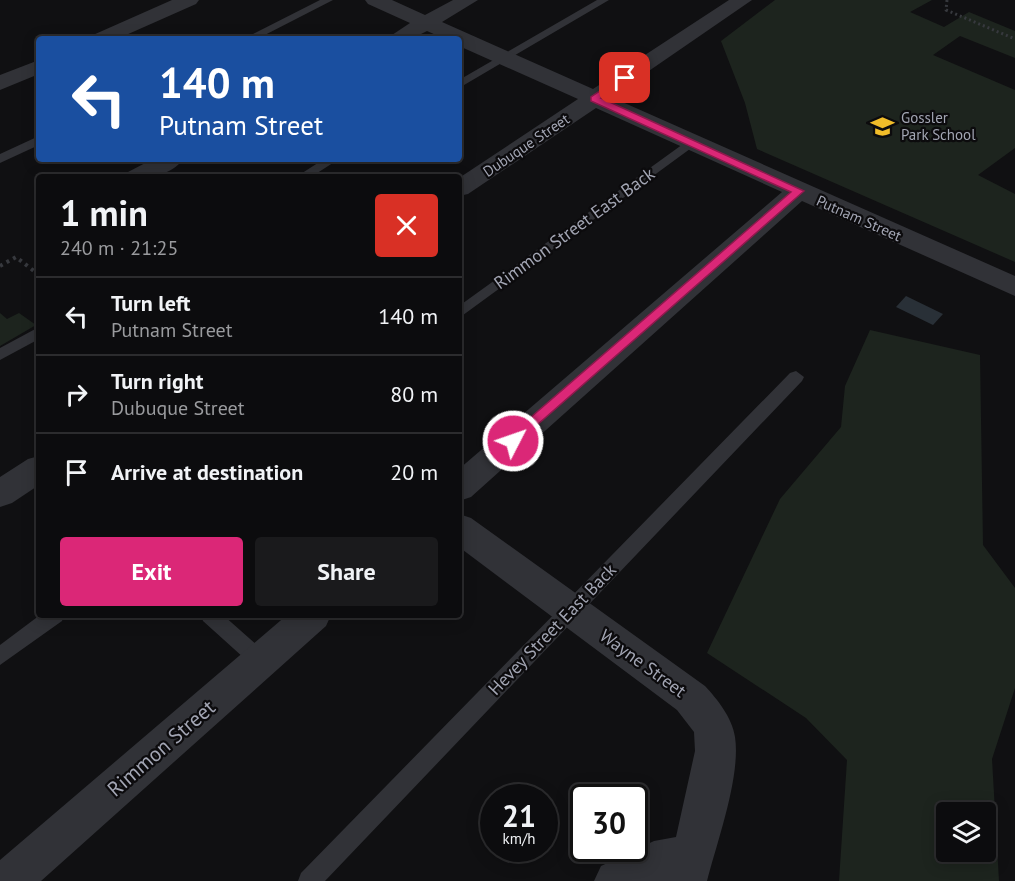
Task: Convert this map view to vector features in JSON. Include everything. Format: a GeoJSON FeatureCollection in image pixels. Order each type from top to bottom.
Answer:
{"type":"FeatureCollection","features":[{"type":"Feature","properties":{"kind":"street"},"geometry":{"type":"LineString","coordinates":[[107,36],[189,0]]}},
{"type":"Feature","properties":{"kind":"street","name":"Putnam Street"},"geometry":{"type":"LineString","coordinates":[[375,0],[455,36]]}},
{"type":"Feature","properties":{"kind":"street"},"geometry":{"type":"LineString","coordinates":[[402,36],[468,0]]}},
{"type":"Feature","properties":{"kind":"street","name":"Dubuque Street"},"geometry":{"type":"LineString","coordinates":[[462,187],[742,0]]}},
{"type":"Feature","properties":{"kind":"street","name":"Putnam Street"},"geometry":{"type":"LineString","coordinates":[[462,39],[1015,287]]}},
{"type":"Feature","properties":{"kind":"street"},"geometry":{"type":"LineString","coordinates":[[0,83],[36,67]]}},
{"type":"Feature","properties":{"kind":"street"},"geometry":{"type":"LineString","coordinates":[[143,174],[165,162]]}},
{"type":"Feature","properties":{"kind":"street"},"geometry":{"type":"LineString","coordinates":[[462,485],[799,191]]}},
{"type":"Feature","properties":{"kind":"street"},"geometry":{"type":"LineString","coordinates":[[0,494],[36,470]]}},
{"type":"Feature","properties":{"kind":"street","name":"Wayne Street"},"geometry":{"type":"LineString","coordinates":[[462,530],[691,698],[707,717],[715,736],[713,768],[689,869]]}},
{"type":"Feature","properties":{"kind":"street","name":"Rimmon Street"},"geometry":{"type":"LineString","coordinates":[[9,881],[311,618]]}},
{"type":"Feature","properties":{"kind":"street"},"geometry":{"type":"LineString","coordinates":[[616,881],[654,862],[689,869]]}},
{"type":"Feature","properties":{"kind":"lane"},"geometry":{"type":"LineString","coordinates":[[254,36],[328,0]]}},
{"type":"Feature","properties":{"kind":"lane"},"geometry":{"type":"LineString","coordinates":[[462,83],[604,0]]}},
{"type":"Feature","properties":{"kind":"lane"},"geometry":{"type":"LineString","coordinates":[[0,159],[36,141]]}},
{"type":"Feature","properties":{"kind":"lane","name":"Rimmon Street East Back"},"geometry":{"type":"LineString","coordinates":[[462,311],[690,143]]}},
{"type":"Feature","properties":{"kind":"lane"},"geometry":{"type":"LineString","coordinates":[[307,174],[328,162]]}},
{"type":"Feature","properties":{"kind":"lane"},"geometry":{"type":"LineString","coordinates":[[0,355],[36,334]]}},
{"type":"Feature","properties":{"kind":"lane","name":"Hevey Street East Back"},"geometry":{"type":"LineString","coordinates":[[309,881],[796,377]]}},
{"type":"Feature","properties":{"kind":"lane"},"geometry":{"type":"LineString","coordinates":[[0,656],[51,618]]}},
{"type":"Feature","properties":{"kind":"lane"},"geometry":{"type":"LineString","coordinates":[[213,618],[261,661]]}},
{"type":"Feature","properties":{"kind":"path"},"geometry":{"type":"LineString","coordinates":[[947,0],[946,10],[1015,39]]}},
{"type":"Feature","properties":{"kind":"path"},"geometry":{"type":"LineString","coordinates":[[0,266],[16,257],[36,272]]}},
{"type":"Feature","properties":{"kind":"shaded area","name":"Gossler Park School"},"geometry":{"type":"Polygon","coordinates":[[[775,0],[932,0],[910,12],[944,27],[969,12],[1015,31],[1015,58],[960,36],[933,55],[1015,90],[1015,148],[978,175],[1015,194],[1015,262],[757,149],[745,103],[721,41],[775,0]]]}},
{"type":"Feature","properties":{"kind":"shaded area"},"geometry":{"type":"Polygon","coordinates":[[[906,296],[943,314],[933,325],[896,307],[906,296]]]}},
{"type":"Feature","properties":{"kind":"shaded area"},"geometry":{"type":"Polygon","coordinates":[[[0,313],[7,319],[19,313],[36,325],[0,346],[0,313]]]}},
{"type":"Feature","properties":{"kind":"shaded area"},"geometry":{"type":"Polygon","coordinates":[[[870,330],[980,355],[983,545],[1015,588],[1015,688],[992,759],[994,802],[936,802],[936,862],[996,862],[996,829],[999,881],[839,881],[847,760],[806,718],[707,653],[780,499],[841,427],[845,386],[870,330]]]}},
{"type":"Feature","properties":{"kind":"place","name":"Gossler Park School"},"geometry":{"type":"Point","coordinates":[883,126]}},
{"type":"Feature","properties":{"kind":"route"},"geometry":{"type":"LineString","coordinates":[[513,441],[799,191],[594,99],[625,78]]}}]}
